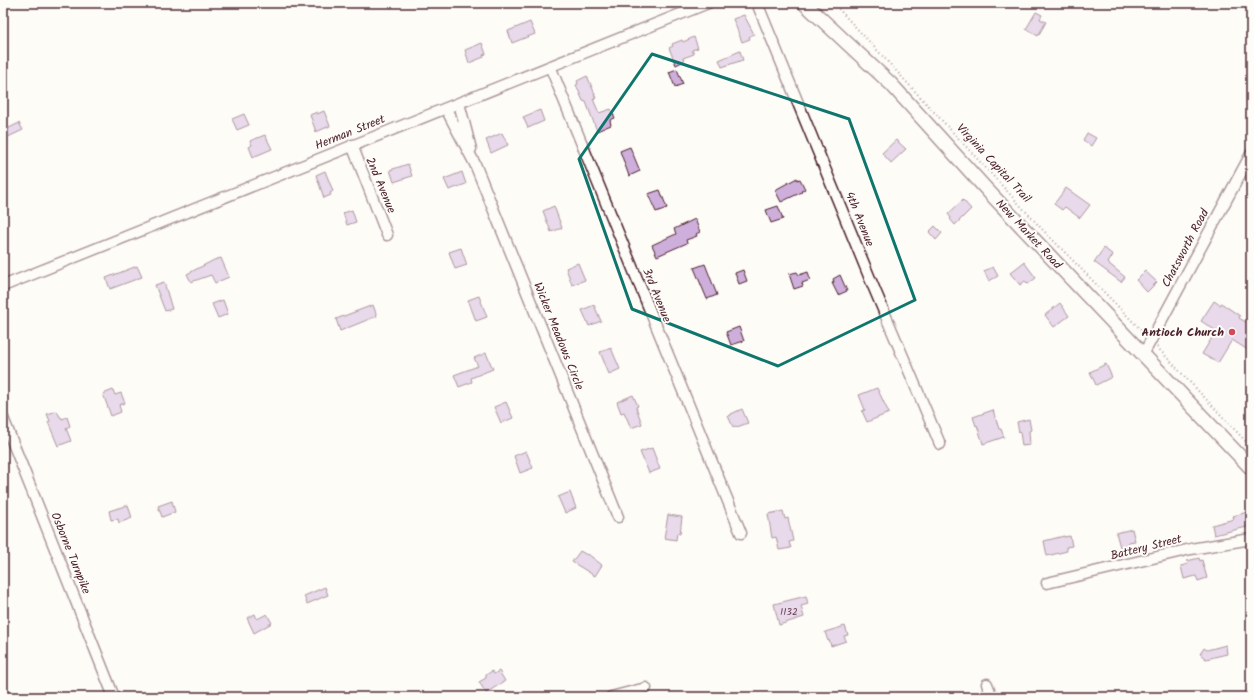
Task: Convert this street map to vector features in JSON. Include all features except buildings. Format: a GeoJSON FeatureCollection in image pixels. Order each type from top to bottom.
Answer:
{"type":"FeatureCollection","features":[{"type":"Feature","properties":{"kind":"main road","name":"New Market Road"},"geometry":{"type":"LineString","coordinates":[[804,3],[891,84],[988,191],[1251,468]]}},
{"type":"Feature","properties":{"kind":"street","name":"Herman Street"},"geometry":{"type":"LineString","coordinates":[[3,286],[708,3]]}},
{"type":"Feature","properties":{"kind":"street","name":"4th Avenue"},"geometry":{"type":"LineString","coordinates":[[757,3],[940,444]]}},
{"type":"Feature","properties":{"kind":"street","name":"3rd Avenue"},"geometry":{"type":"LineString","coordinates":[[550,66],[741,533]]}},
{"type":"Feature","properties":{"kind":"street","name":"Wicker Meadows Circle"},"geometry":{"type":"LineString","coordinates":[[459,103],[475,164]]}},
{"type":"Feature","properties":{"kind":"street","name":"Wicker Meadows Circle"},"geometry":{"type":"LineString","coordinates":[[446,109],[475,164],[618,518]]}},
{"type":"Feature","properties":{"kind":"street","name":"2nd Avenue"},"geometry":{"type":"LineString","coordinates":[[352,145],[388,235]]}},
{"type":"Feature","properties":{"kind":"street","name":"Chatsworth Road"},"geometry":{"type":"LineString","coordinates":[[1143,355],[1251,154]]}},
{"type":"Feature","properties":{"kind":"street","name":"Osborne Turnpike"},"geometry":{"type":"LineString","coordinates":[[3,418],[114,697]]}},
{"type":"Feature","properties":{"kind":"street","name":"Battery Street"},"geometry":{"type":"LineString","coordinates":[[1047,583],[1191,549],[1251,539]]}},
{"type":"Feature","properties":{"kind":"street"},"geometry":{"type":"LineString","coordinates":[[987,684],[992,697]]}},
{"type":"Feature","properties":{"kind":"street"},"geometry":{"type":"LineString","coordinates":[[611,697],[646,688]]}},
{"type":"Feature","properties":{"kind":"path","name":"Virginia Capital Trail"},"geometry":{"type":"LineString","coordinates":[[833,3],[1041,228],[1144,333]]}},
{"type":"Feature","properties":{"kind":"path"},"geometry":{"type":"LineString","coordinates":[[1157,346],[1251,447]]}},
{"type":"Feature","properties":{"kind":"highlighted area"},"geometry":{"type":"Polygon","coordinates":[[[652,54],[849,119],[915,300],[778,366],[632,309],[579,159],[652,54]]]}},
{"type":"Feature","properties":{"kind":"place","name":"Antioch Church"},"geometry":{"type":"Point","coordinates":[1232,332]}}]}
